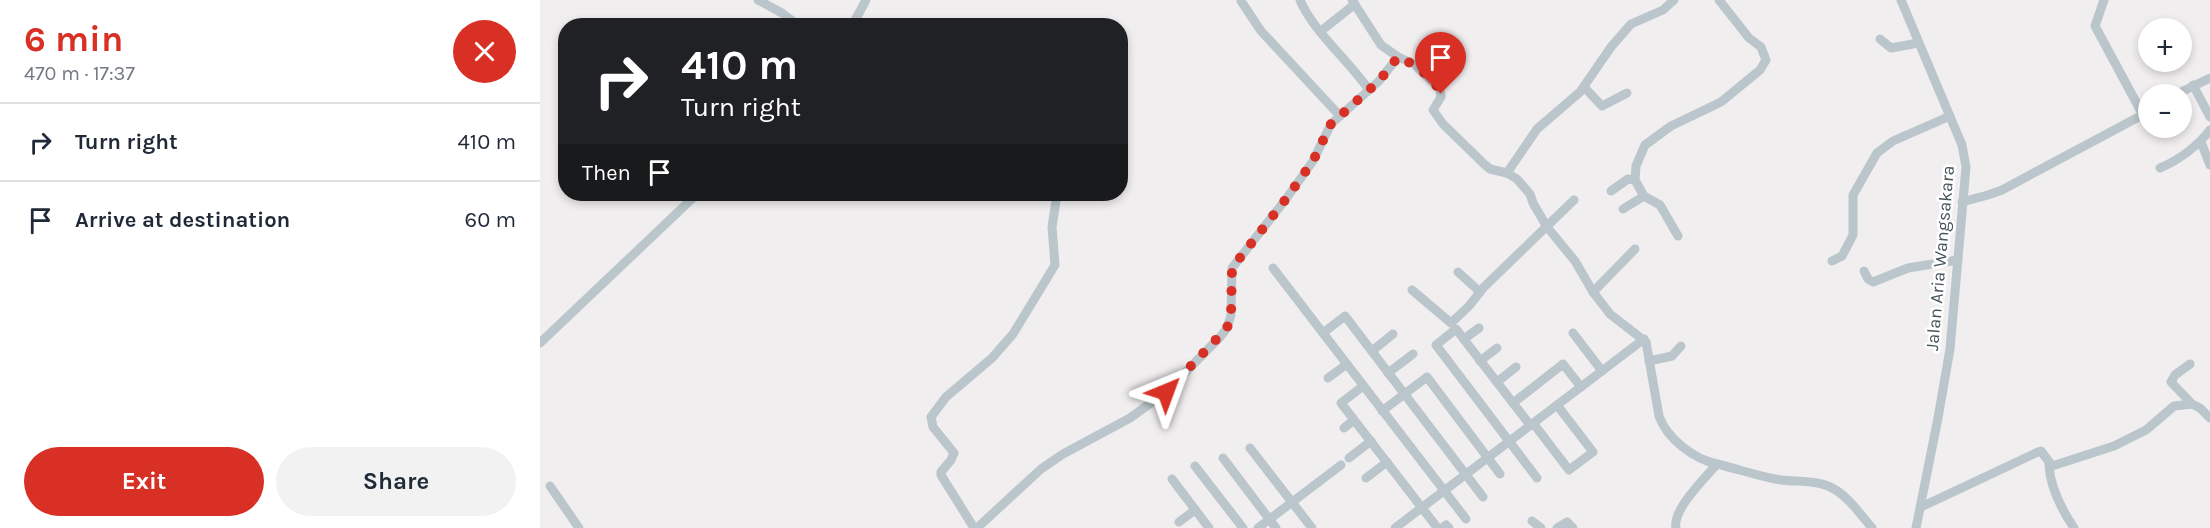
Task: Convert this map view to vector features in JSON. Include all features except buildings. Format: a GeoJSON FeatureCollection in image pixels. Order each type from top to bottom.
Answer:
{"type":"FeatureCollection","features":[{"type":"Feature","properties":{"kind":"street"},"geometry":{"type":"LineString","coordinates":[[758,0],[789,18]]}},
{"type":"Feature","properties":{"kind":"street"},"geometry":{"type":"LineString","coordinates":[[856,18],[866,0]]}},
{"type":"Feature","properties":{"kind":"street"},"geometry":{"type":"LineString","coordinates":[[1300,0],[1304,9],[1369,90]]}},
{"type":"Feature","properties":{"kind":"street"},"geometry":{"type":"LineString","coordinates":[[1507,172],[1537,129],[1575,99],[1611,47],[1631,24],[1663,10],[1674,0]]}},
{"type":"Feature","properties":{"kind":"street"},"geometry":{"type":"LineString","coordinates":[[1678,236],[1660,205],[1644,196],[1635,180],[1636,166],[1647,142],[1671,126],[1721,102],[1760,70],[1766,60],[1761,47],[1749,38],[1719,0]]}},
{"type":"Feature","properties":{"kind":"street","name":"Jalan Aria Wangsakara"},"geometry":{"type":"LineString","coordinates":[[1901,0],[1950,116],[1965,156],[1966,167],[1950,349],[1916,528]]}},
{"type":"Feature","properties":{"kind":"street"},"geometry":{"type":"LineString","coordinates":[[2104,0],[2095,26],[2138,99]]}},
{"type":"Feature","properties":{"kind":"street"},"geometry":{"type":"LineString","coordinates":[[1241,1],[1261,31],[1340,116]]}},
{"type":"Feature","properties":{"kind":"street"},"geometry":{"type":"LineString","coordinates":[[1321,31],[1354,2],[1381,45],[1398,57],[1414,64],[1440,89],[1441,97],[1432,110],[1443,124],[1490,169],[1507,172],[1517,179],[1530,194],[1546,227],[1575,261],[1593,292],[1610,314],[1644,339],[1648,345],[1659,416],[1664,427],[1685,449],[1717,464],[1781,480],[1805,481],[1828,486],[1845,499],[1872,528]]}},
{"type":"Feature","properties":{"kind":"street"},"geometry":{"type":"LineString","coordinates":[[1880,39],[1891,48],[1918,43]]}},
{"type":"Feature","properties":{"kind":"street"},"geometry":{"type":"LineString","coordinates":[[1056,201],[1052,227],[1055,266],[1013,334],[992,358],[946,397],[931,417],[933,427],[954,453],[941,475],[975,528],[1041,470],[1063,454],[1130,418],[1166,392],[1221,336],[1227,328],[1231,315],[1232,268],[1313,161],[1331,124],[1369,90],[1398,57]]}},
{"type":"Feature","properties":{"kind":"street"},"geometry":{"type":"LineString","coordinates":[[2210,78],[2193,85],[2210,117]]}},
{"type":"Feature","properties":{"kind":"street"},"geometry":{"type":"LineString","coordinates":[[1584,87],[1602,106],[1627,93]]}},
{"type":"Feature","properties":{"kind":"street"},"geometry":{"type":"LineString","coordinates":[[1832,261],[1842,256],[1851,239],[1853,195],[1877,153],[1893,141],[1950,116]]}},
{"type":"Feature","properties":{"kind":"street"},"geometry":{"type":"LineString","coordinates":[[1962,202],[2002,190],[2138,117]]}},
{"type":"Feature","properties":{"kind":"street"},"geometry":{"type":"LineString","coordinates":[[2160,168],[2175,161],[2201,142],[2210,130]]}},
{"type":"Feature","properties":{"kind":"street"},"geometry":{"type":"LineString","coordinates":[[2201,142],[2210,165]]}},
{"type":"Feature","properties":{"kind":"street"},"geometry":{"type":"LineString","coordinates":[[1611,191],[1628,179],[1635,180]]}},
{"type":"Feature","properties":{"kind":"street"},"geometry":{"type":"LineString","coordinates":[[1623,209],[1644,196]]}},
{"type":"Feature","properties":{"kind":"street"},"geometry":{"type":"LineString","coordinates":[[1412,290],[1451,323],[1574,200]]}},
{"type":"Feature","properties":{"kind":"street"},"geometry":{"type":"LineString","coordinates":[[540,343],[690,201]]}},
{"type":"Feature","properties":{"kind":"street"},"geometry":{"type":"LineString","coordinates":[[1593,292],[1635,249]]}},
{"type":"Feature","properties":{"kind":"street"},"geometry":{"type":"LineString","coordinates":[[1864,271],[1868,279],[1874,282],[1908,268],[1958,260]]}},
{"type":"Feature","properties":{"kind":"street"},"geometry":{"type":"LineString","coordinates":[[1272,268],[1466,519]]}},
{"type":"Feature","properties":{"kind":"street"},"geometry":{"type":"LineString","coordinates":[[1458,272],[1480,292]]}},
{"type":"Feature","properties":{"kind":"street"},"geometry":{"type":"LineString","coordinates":[[1323,333],[1345,316],[1483,497]]}},
{"type":"Feature","properties":{"kind":"street"},"geometry":{"type":"LineString","coordinates":[[1464,339],[1479,328]]}},
{"type":"Feature","properties":{"kind":"street"},"geometry":{"type":"LineString","coordinates":[[1537,478],[1436,345],[1456,329],[1569,470],[1593,452],[1557,405]]}},
{"type":"Feature","properties":{"kind":"street"},"geometry":{"type":"LineString","coordinates":[[1573,333],[1602,372]]}},
{"type":"Feature","properties":{"kind":"street"},"geometry":{"type":"LineString","coordinates":[[1372,351],[1393,334]]}},
{"type":"Feature","properties":{"kind":"street"},"geometry":{"type":"LineString","coordinates":[[1395,528],[1644,339]]}},
{"type":"Feature","properties":{"kind":"street"},"geometry":{"type":"LineString","coordinates":[[1649,361],[1672,356],[1681,346]]}},
{"type":"Feature","properties":{"kind":"street"},"geometry":{"type":"LineString","coordinates":[[1480,361],[1497,348]]}},
{"type":"Feature","properties":{"kind":"street"},"geometry":{"type":"LineString","coordinates":[[1388,373],[1413,354]]}},
{"type":"Feature","properties":{"kind":"street"},"geometry":{"type":"LineString","coordinates":[[2190,363],[2175,375],[2171,382],[2192,404],[2210,418]]}},
{"type":"Feature","properties":{"kind":"street"},"geometry":{"type":"LineString","coordinates":[[1328,378],[1347,364]]}},
{"type":"Feature","properties":{"kind":"street"},"geometry":{"type":"LineString","coordinates":[[1513,403],[1563,364],[1581,387]]}},
{"type":"Feature","properties":{"kind":"street"},"geometry":{"type":"LineString","coordinates":[[1497,382],[1516,367]]}},
{"type":"Feature","properties":{"kind":"street"},"geometry":{"type":"LineString","coordinates":[[1382,411],[1427,376],[1500,474]]}},
{"type":"Feature","properties":{"kind":"street"},"geometry":{"type":"LineString","coordinates":[[1363,386],[1341,403],[1439,527],[1446,525],[1449,528]]}},
{"type":"Feature","properties":{"kind":"street"},"geometry":{"type":"LineString","coordinates":[[2049,465],[2108,449],[2145,430],[2174,406],[2192,404]]}},
{"type":"Feature","properties":{"kind":"street"},"geometry":{"type":"LineString","coordinates":[[1344,428],[1354,420]]}},
{"type":"Feature","properties":{"kind":"street"},"geometry":{"type":"LineString","coordinates":[[1349,458],[1371,441]]}},
{"type":"Feature","properties":{"kind":"street"},"geometry":{"type":"LineString","coordinates":[[1250,448],[1312,528]]}},
{"type":"Feature","properties":{"kind":"street"},"geometry":{"type":"LineString","coordinates":[[1921,507],[2041,451],[2049,465],[2050,475],[2062,508],[2074,528]]}},
{"type":"Feature","properties":{"kind":"street"},"geometry":{"type":"LineString","coordinates":[[1223,458],[1276,528]]}},
{"type":"Feature","properties":{"kind":"street"},"geometry":{"type":"LineString","coordinates":[[1366,478],[1387,462]]}},
{"type":"Feature","properties":{"kind":"street"},"geometry":{"type":"LineString","coordinates":[[1676,528],[1675,519],[1717,464]]}},
{"type":"Feature","properties":{"kind":"street"},"geometry":{"type":"LineString","coordinates":[[1258,528],[1341,465]]}},
{"type":"Feature","properties":{"kind":"street"},"geometry":{"type":"LineString","coordinates":[[1195,466],[1243,528]]}},
{"type":"Feature","properties":{"kind":"street"},"geometry":{"type":"LineString","coordinates":[[1172,479],[1209,528]]}},
{"type":"Feature","properties":{"kind":"street"},"geometry":{"type":"LineString","coordinates":[[550,486],[579,528]]}},
{"type":"Feature","properties":{"kind":"street"},"geometry":{"type":"LineString","coordinates":[[1179,522],[1195,510]]}},
{"type":"Feature","properties":{"kind":"street"},"geometry":{"type":"LineString","coordinates":[[1532,521],[1540,528]]}},
{"type":"Feature","properties":{"kind":"street"},"geometry":{"type":"LineString","coordinates":[[1557,528],[1567,522],[1573,528]]}},
{"type":"Feature","properties":{"kind":"route"},"geometry":{"type":"LineString","coordinates":[[1166,392],[1227,328],[1231,315],[1232,268],[1313,161],[1331,124],[1344,115],[1379,81],[1398,57],[1420,69],[1440,89],[1441,94]]}}]}
